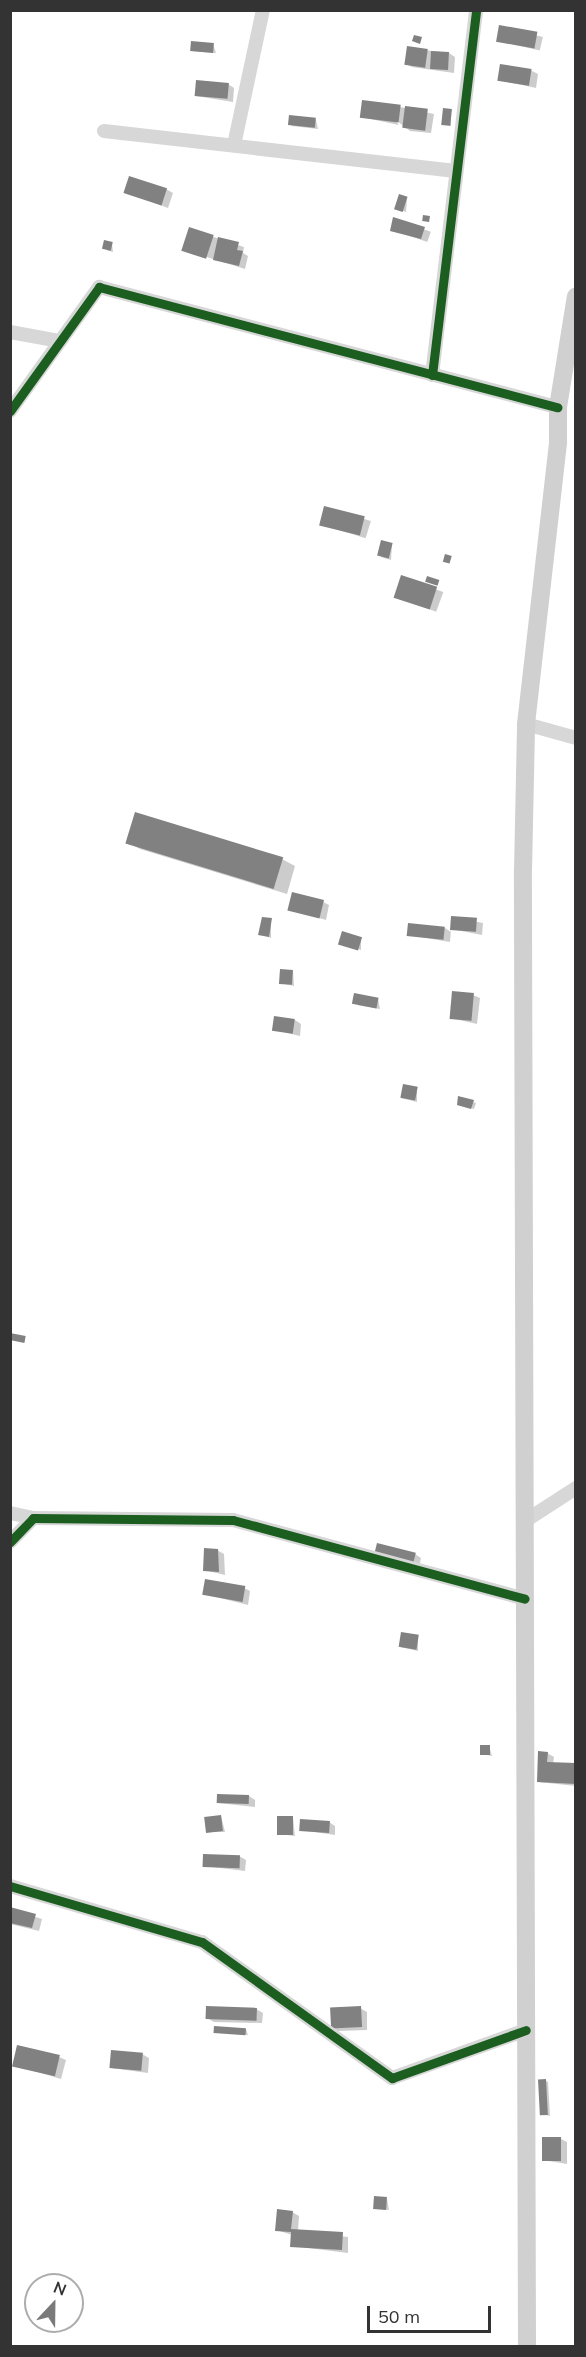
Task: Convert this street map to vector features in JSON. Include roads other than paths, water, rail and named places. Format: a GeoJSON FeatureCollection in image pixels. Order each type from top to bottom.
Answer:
{"type":"FeatureCollection","features":[{"type":"Feature","properties":{"kind":"main road"},"geometry":{"type":"LineString","coordinates":[[527,2346],[523,871],[526,724],[558,442],[558,407],[576,296]]}},
{"type":"Feature","properties":{"kind":"street"},"geometry":{"type":"LineString","coordinates":[[234,145],[263,10]]}},
{"type":"Feature","properties":{"kind":"street"},"geometry":{"type":"LineString","coordinates":[[432,375],[476,10]]}},
{"type":"Feature","properties":{"kind":"street"},"geometry":{"type":"LineString","coordinates":[[104,131],[456,171]]}},
{"type":"Feature","properties":{"kind":"street"},"geometry":{"type":"LineString","coordinates":[[10,411],[99,287],[558,407]]}},
{"type":"Feature","properties":{"kind":"street"},"geometry":{"type":"LineString","coordinates":[[10,332],[60,341]]}},
{"type":"Feature","properties":{"kind":"street"},"geometry":{"type":"LineString","coordinates":[[526,724],[576,738]]}},
{"type":"Feature","properties":{"kind":"street"},"geometry":{"type":"LineString","coordinates":[[525,1521],[576,1488]]}},
{"type":"Feature","properties":{"kind":"street"},"geometry":{"type":"LineString","coordinates":[[10,1512],[33,1518],[233,1520],[525,1599]]}},
{"type":"Feature","properties":{"kind":"street"},"geometry":{"type":"LineString","coordinates":[[10,1542],[33,1518]]}},
{"type":"Feature","properties":{"kind":"street"},"geometry":{"type":"LineString","coordinates":[[10,1886],[202,1942],[392,2078],[526,2030]]}}]}
